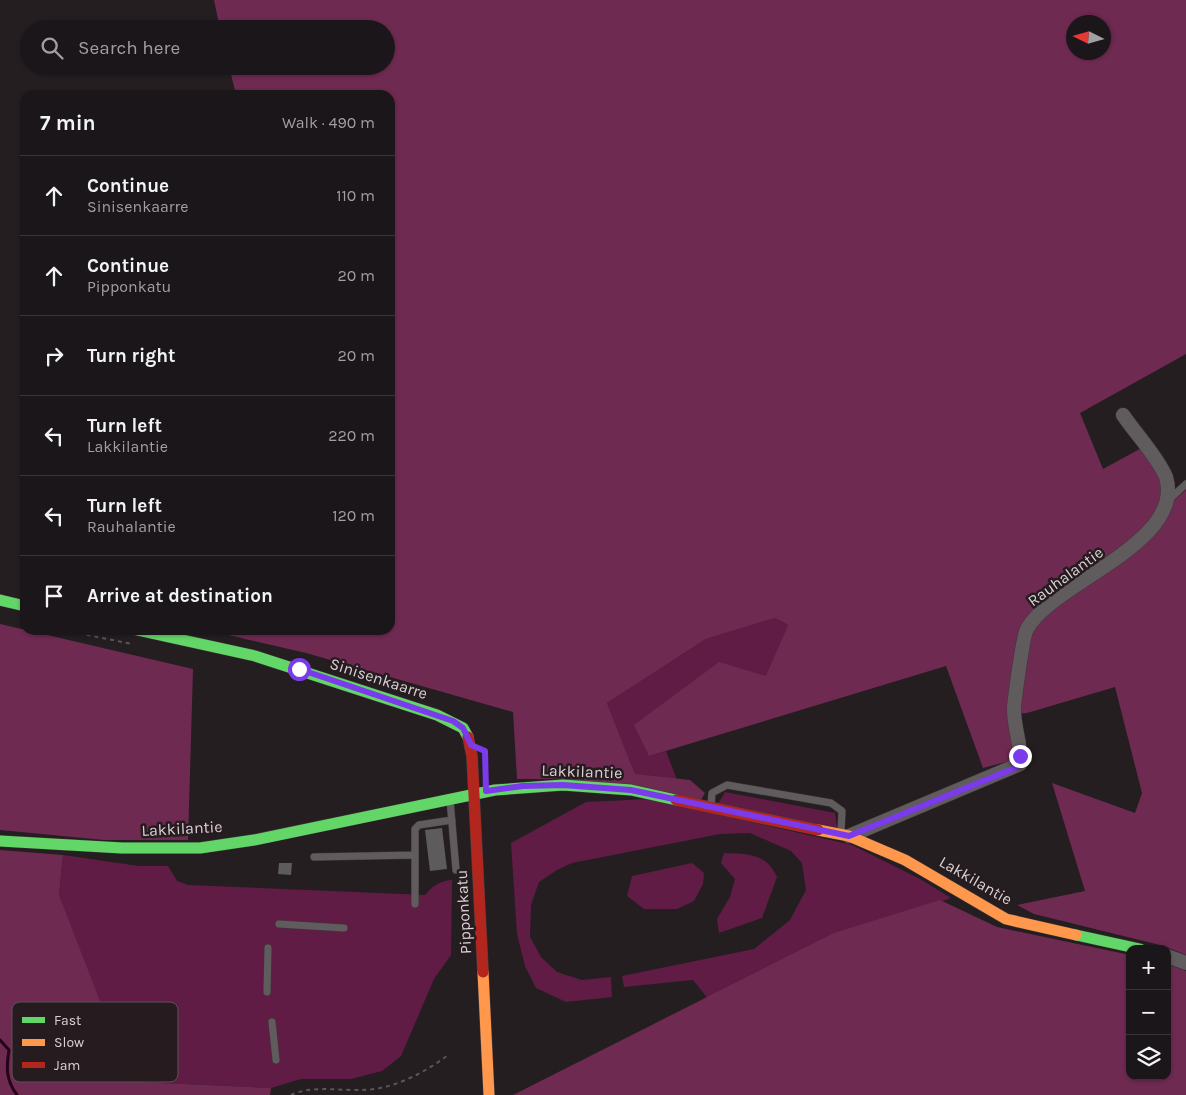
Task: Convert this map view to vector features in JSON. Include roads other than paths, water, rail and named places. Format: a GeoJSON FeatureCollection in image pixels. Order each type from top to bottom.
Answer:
{"type":"FeatureCollection","features":[{"type":"Feature","properties":{"kind":"street"},"geometry":{"type":"LineString","coordinates":[[1123,415],[1166,477],[1172,497]]}},
{"type":"Feature","properties":{"kind":"street","name":"Rauhalantie"},"geometry":{"type":"LineString","coordinates":[[845,836],[1020,764],[1014,707],[1026,630],[1050,605],[1102,571],[1160,527],[1168,512],[1172,497]]}},
{"type":"Feature","properties":{"kind":"street"},"geometry":{"type":"LineString","coordinates":[[0,600],[20,605]]}},
{"type":"Feature","properties":{"kind":"street","name":"Sinisenkaarre"},"geometry":{"type":"LineString","coordinates":[[160,635],[255,656],[299,669],[437,714],[463,728]]}},
{"type":"Feature","properties":{"kind":"street","name":"Pipponkatu"},"geometry":{"type":"LineString","coordinates":[[463,728],[471,745],[489,1095]]}},
{"type":"Feature","properties":{"kind":"street","name":"Lakkilantie"},"geometry":{"type":"LineString","coordinates":[[0,841],[122,848],[200,848],[254,840],[474,794],[523,786],[563,785],[631,790],[845,836],[882,849],[913,865],[987,910],[1006,919],[1126,946]]}},
{"type":"Feature","properties":{"kind":"street"},"geometry":{"type":"LineString","coordinates":[[1171,957],[1186,963]]}},
{"type":"Feature","properties":{"kind":"lane"},"geometry":{"type":"LineString","coordinates":[[1172,497],[1186,484]]}},
{"type":"Feature","properties":{"kind":"lane"},"geometry":{"type":"LineString","coordinates":[[710,807],[713,800],[712,793],[727,785],[831,803],[842,811],[845,836]]}},
{"type":"Feature","properties":{"kind":"lane"},"geometry":{"type":"LineString","coordinates":[[450,799],[456,870]]}},
{"type":"Feature","properties":{"kind":"lane"},"geometry":{"type":"LineString","coordinates":[[415,904],[415,829],[419,825],[452,820]]}},
{"type":"Feature","properties":{"kind":"lane"},"geometry":{"type":"LineString","coordinates":[[314,858],[415,855]]}},
{"type":"Feature","properties":{"kind":"lane"},"geometry":{"type":"LineString","coordinates":[[279,924],[344,928]]}},
{"type":"Feature","properties":{"kind":"lane"},"geometry":{"type":"LineString","coordinates":[[267,992],[268,948]]}},
{"type":"Feature","properties":{"kind":"lane"},"geometry":{"type":"LineString","coordinates":[[272,1022],[276,1060]]}},
{"type":"Feature","properties":{"kind":"waterway"},"geometry":{"type":"LineString","coordinates":[[0,1040],[9,1050],[8,1074],[17,1095]]}}]}
